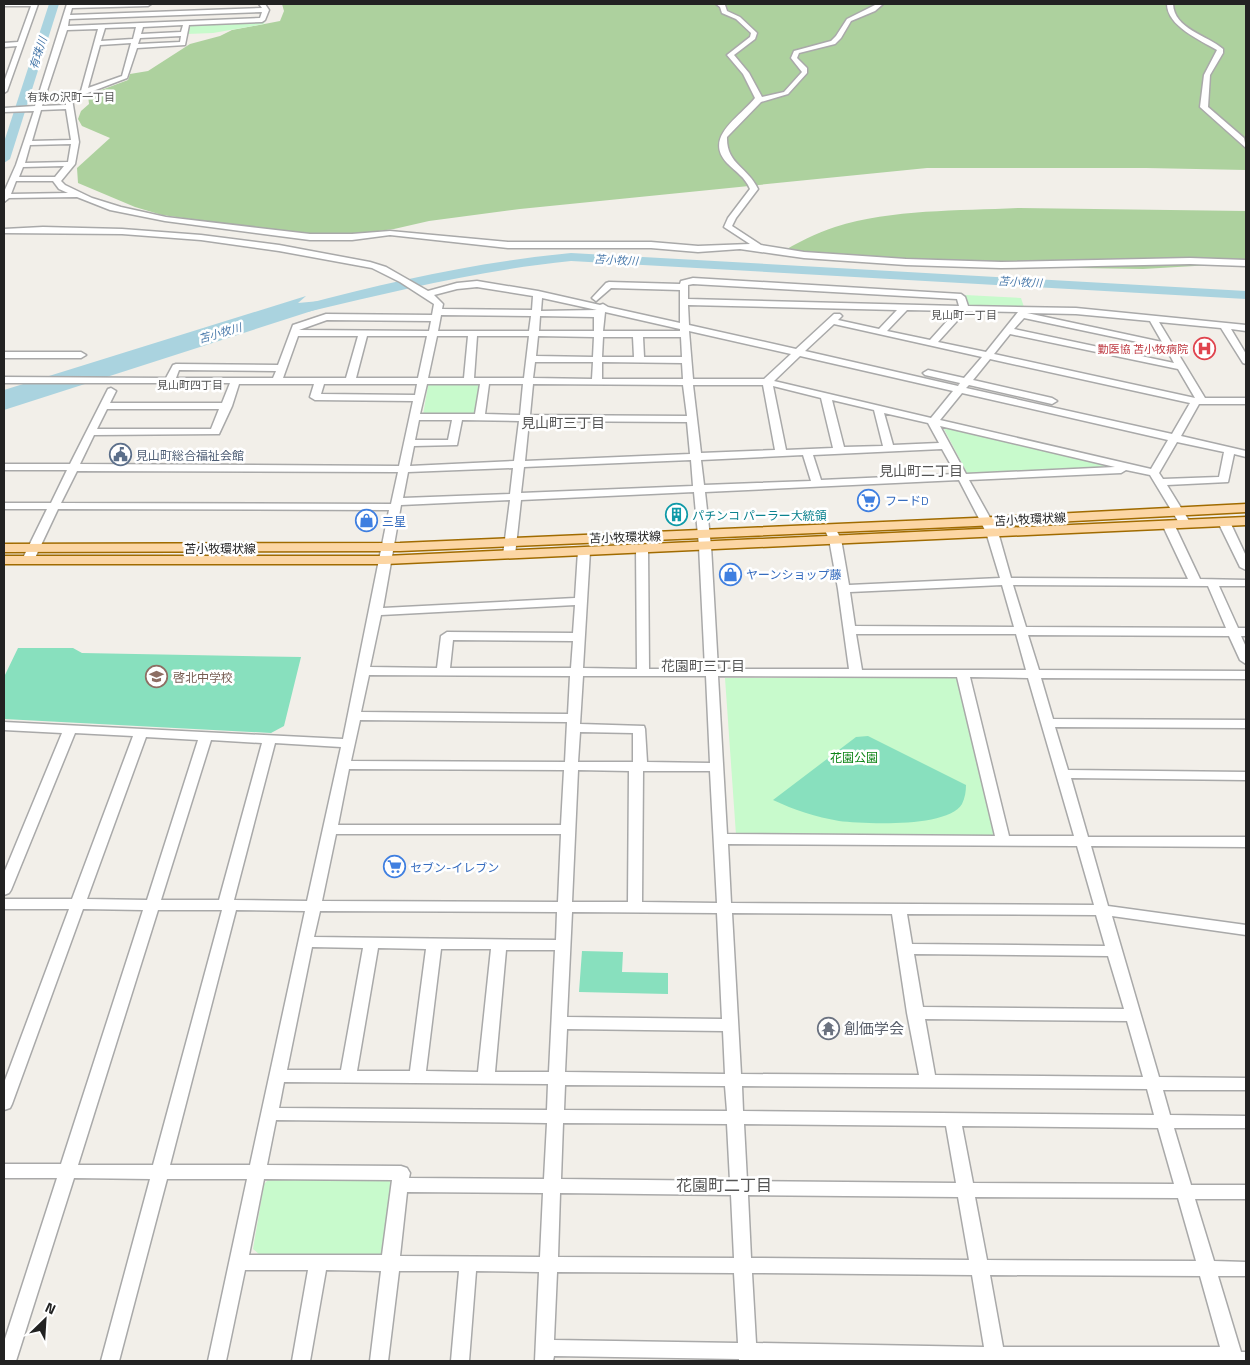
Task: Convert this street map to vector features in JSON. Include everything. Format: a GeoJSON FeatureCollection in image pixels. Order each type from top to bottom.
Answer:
{"type":"FeatureCollection","features":[{"type":"Feature","properties":{"kind":"main road","name":"苫小牧環状線"},"geometry":{"type":"LineString","coordinates":[[989,527],[1177,511],[1246,508]]}},
{"type":"Feature","properties":{"kind":"main road","name":"苫小牧環状線"},"geometry":{"type":"LineString","coordinates":[[386,553],[511,541],[704,540],[989,527],[1185,524],[1246,521]]}},
{"type":"Feature","properties":{"kind":"main road","name":"苫小牧環状線"},"geometry":{"type":"LineString","coordinates":[[4,560],[31,554],[386,553],[509,555],[642,548],[704,540]]}},
{"type":"Feature","properties":{"kind":"main road","name":"苫小牧環状線"},"geometry":{"type":"LineString","coordinates":[[4,548],[31,554]]}},
{"type":"Feature","properties":{"kind":"street"},"geometry":{"type":"LineString","coordinates":[[4,4],[35,4],[15,61],[7,74],[4,88]]}},
{"type":"Feature","properties":{"kind":"street"},"geometry":{"type":"LineString","coordinates":[[5,198],[20,165],[35,109],[64,28],[70,5],[148,4]]}},
{"type":"Feature","properties":{"kind":"street"},"geometry":{"type":"LineString","coordinates":[[165,24],[170,4]]}},
{"type":"Feature","properties":{"kind":"street"},"geometry":{"type":"LineString","coordinates":[[719,4],[723,6],[724,12],[738,18],[754,33],[753,38],[730,55],[746,73],[759,98],[758,100]]}},
{"type":"Feature","properties":{"kind":"street"},"geometry":{"type":"LineString","coordinates":[[762,248],[728,227],[732,218],[754,189],[748,179],[728,160],[722,147],[727,132],[758,100],[782,95],[793,87],[805,72],[804,68],[794,58],[796,52],[834,42],[841,34],[843,25],[850,18],[873,9],[880,4]]}},
{"type":"Feature","properties":{"kind":"street"},"geometry":{"type":"LineString","coordinates":[[1170,4],[1170,12],[1182,27],[1220,49],[1220,53],[1207,75],[1204,107],[1210,114],[1240,137],[1246,146]]}},
{"type":"Feature","properties":{"kind":"street"},"geometry":{"type":"LineString","coordinates":[[64,28],[262,20],[264,7],[67,17]]}},
{"type":"Feature","properties":{"kind":"street"},"geometry":{"type":"LineString","coordinates":[[98,43],[135,41],[182,44],[186,23]]}},
{"type":"Feature","properties":{"kind":"street"},"geometry":{"type":"LineString","coordinates":[[15,179],[57,178],[71,164],[75,142],[68,98],[125,77],[140,25]]}},
{"type":"Feature","properties":{"kind":"street"},"geometry":{"type":"LineString","coordinates":[[84,91],[102,26]]}},
{"type":"Feature","properties":{"kind":"street"},"geometry":{"type":"LineString","coordinates":[[4,44],[21,44]]}},
{"type":"Feature","properties":{"kind":"street"},"geometry":{"type":"LineString","coordinates":[[4,62],[15,61]]}},
{"type":"Feature","properties":{"kind":"street"},"geometry":{"type":"LineString","coordinates":[[6,110],[69,107]]}},
{"type":"Feature","properties":{"kind":"street"},"geometry":{"type":"LineString","coordinates":[[27,142],[75,142]]}},
{"type":"Feature","properties":{"kind":"street"},"geometry":{"type":"LineString","coordinates":[[20,165],[71,164]]}},
{"type":"Feature","properties":{"kind":"street"},"geometry":{"type":"LineString","coordinates":[[57,178],[57,182],[62,187],[107,206],[165,218],[310,237],[344,237],[390,233],[508,245],[651,245],[698,249],[740,246],[804,255],[953,264],[1246,263]]}},
{"type":"Feature","properties":{"kind":"street"},"geometry":{"type":"LineString","coordinates":[[5,198],[79,195]]}},
{"type":"Feature","properties":{"kind":"street"},"geometry":{"type":"LineString","coordinates":[[146,233],[159,220],[165,218]]}},
{"type":"Feature","properties":{"kind":"street"},"geometry":{"type":"LineString","coordinates":[[4,231],[48,229],[146,233],[204,238],[301,252],[383,269],[423,292],[439,304],[386,553],[376,612],[312,906],[217,1361]]}},
{"type":"Feature","properties":{"kind":"street"},"geometry":{"type":"LineString","coordinates":[[748,1357],[737,1189],[712,673],[704,540],[688,382],[684,282],[961,297],[964,308]]}},
{"type":"Feature","properties":{"kind":"street"},"geometry":{"type":"LineString","coordinates":[[423,292],[477,284],[538,294],[802,349],[1177,434],[1246,445]]}},
{"type":"Feature","properties":{"kind":"street"},"geometry":{"type":"LineString","coordinates":[[597,382],[598,333],[603,308],[596,298],[609,285],[684,287]]}},
{"type":"Feature","properties":{"kind":"street"},"geometry":{"type":"LineString","coordinates":[[846,290],[847,306]]}},
{"type":"Feature","properties":{"kind":"street"},"geometry":{"type":"LineString","coordinates":[[509,555],[538,294]]}},
{"type":"Feature","properties":{"kind":"street"},"geometry":{"type":"LineString","coordinates":[[684,302],[906,306],[1024,312],[1076,310],[1246,328]]}},
{"type":"Feature","properties":{"kind":"street"},"geometry":{"type":"LineString","coordinates":[[767,382],[847,306]]}},
{"type":"Feature","properties":{"kind":"street"},"geometry":{"type":"LineString","coordinates":[[881,332],[906,306]]}},
{"type":"Feature","properties":{"kind":"street"},"geometry":{"type":"LineString","coordinates":[[277,381],[296,327],[326,317],[535,313],[603,308]]}},
{"type":"Feature","properties":{"kind":"street"},"geometry":{"type":"LineString","coordinates":[[932,343],[964,308]]}},
{"type":"Feature","properties":{"kind":"street"},"geometry":{"type":"LineString","coordinates":[[934,422],[1024,312]]}},
{"type":"Feature","properties":{"kind":"street"},"geometry":{"type":"LineString","coordinates":[[1024,312],[1169,346]]}},
{"type":"Feature","properties":{"kind":"street"},"geometry":{"type":"LineString","coordinates":[[1153,319],[1182,367],[1199,401]]}},
{"type":"Feature","properties":{"kind":"street"},"geometry":{"type":"LineString","coordinates":[[831,321],[1199,401],[1246,401]]}},
{"type":"Feature","properties":{"kind":"street"},"geometry":{"type":"LineString","coordinates":[[294,333],[638,334],[685,326]]}},
{"type":"Feature","properties":{"kind":"street"},"geometry":{"type":"LineString","coordinates":[[1224,326],[1246,360]]}},
{"type":"Feature","properties":{"kind":"street"},"geometry":{"type":"LineString","coordinates":[[1009,331],[1182,367]]}},
{"type":"Feature","properties":{"kind":"street"},"geometry":{"type":"LineString","coordinates":[[350,381],[363,333]]}},
{"type":"Feature","properties":{"kind":"street"},"geometry":{"type":"LineString","coordinates":[[469,381],[473,333]]}},
{"type":"Feature","properties":{"kind":"street"},"geometry":{"type":"LineString","coordinates":[[638,334],[639,360]]}},
{"type":"Feature","properties":{"kind":"street"},"geometry":{"type":"LineString","coordinates":[[4,355],[81,355]]}},
{"type":"Feature","properties":{"kind":"street"},"geometry":{"type":"LineString","coordinates":[[530,359],[687,360]]}},
{"type":"Feature","properties":{"kind":"street"},"geometry":{"type":"LineString","coordinates":[[170,380],[176,367],[282,368]]}},
{"type":"Feature","properties":{"kind":"street"},"geometry":{"type":"LineString","coordinates":[[91,432],[215,432],[226,406],[236,367]]}},
{"type":"Feature","properties":{"kind":"street"},"geometry":{"type":"LineString","coordinates":[[4,380],[767,382],[1126,467],[1157,478],[1224,480],[1230,450]]}},
{"type":"Feature","properties":{"kind":"street"},"geometry":{"type":"LineString","coordinates":[[320,381],[315,397],[419,398]]}},
{"type":"Feature","properties":{"kind":"street"},"geometry":{"type":"LineString","coordinates":[[479,418],[485,382]]}},
{"type":"Feature","properties":{"kind":"street"},"geometry":{"type":"LineString","coordinates":[[767,382],[781,453]]}},
{"type":"Feature","properties":{"kind":"street"},"geometry":{"type":"LineString","coordinates":[[31,554],[111,391]]}},
{"type":"Feature","properties":{"kind":"street"},"geometry":{"type":"LineString","coordinates":[[826,396],[839,450]]}},
{"type":"Feature","properties":{"kind":"street"},"geometry":{"type":"LineString","coordinates":[[1157,478],[1177,434],[1199,401]]}},
{"type":"Feature","properties":{"kind":"street"},"geometry":{"type":"LineString","coordinates":[[104,406],[226,406]]}},
{"type":"Feature","properties":{"kind":"street"},"geometry":{"type":"LineString","coordinates":[[878,408],[889,448]]}},
{"type":"Feature","properties":{"kind":"street"},"geometry":{"type":"LineString","coordinates":[[415,418],[692,419]]}},
{"type":"Feature","properties":{"kind":"street"},"geometry":{"type":"LineString","coordinates":[[409,444],[452,443],[457,418]]}},
{"type":"Feature","properties":{"kind":"street"},"geometry":{"type":"LineString","coordinates":[[584,551],[571,767],[544,1355],[1236,1359],[1184,1192],[1034,674],[989,527],[934,422]]}},
{"type":"Feature","properties":{"kind":"street"},"geometry":{"type":"LineString","coordinates":[[1177,434],[1246,454]]}},
{"type":"Feature","properties":{"kind":"street"},"geometry":{"type":"LineString","coordinates":[[4,467],[404,469],[946,446]]}},
{"type":"Feature","properties":{"kind":"street"},"geometry":{"type":"LineString","coordinates":[[807,452],[817,484]]}},
{"type":"Feature","properties":{"kind":"street"},"geometry":{"type":"LineString","coordinates":[[4,506],[396,505],[516,497],[1124,470],[1126,467]]}},
{"type":"Feature","properties":{"kind":"street"},"geometry":{"type":"LineString","coordinates":[[1157,478],[1185,524]]}},
{"type":"Feature","properties":{"kind":"street"},"geometry":{"type":"LineString","coordinates":[[1224,522],[1246,567]]}},
{"type":"Feature","properties":{"kind":"street"},"geometry":{"type":"LineString","coordinates":[[1168,524],[1196,583]]}},
{"type":"Feature","properties":{"kind":"street"},"geometry":{"type":"LineString","coordinates":[[832,534],[844,588],[856,674]]}},
{"type":"Feature","properties":{"kind":"street"},"geometry":{"type":"LineString","coordinates":[[642,548],[643,673]]}},
{"type":"Feature","properties":{"kind":"street"},"geometry":{"type":"LineString","coordinates":[[844,588],[1006,580],[1246,583]]}},
{"type":"Feature","properties":{"kind":"street"},"geometry":{"type":"LineString","coordinates":[[1212,583],[1246,660]]}},
{"type":"Feature","properties":{"kind":"street"},"geometry":{"type":"LineString","coordinates":[[376,612],[580,602]]}},
{"type":"Feature","properties":{"kind":"street"},"geometry":{"type":"LineString","coordinates":[[849,630],[1246,632]]}},
{"type":"Feature","properties":{"kind":"street"},"geometry":{"type":"LineString","coordinates":[[443,671],[447,636],[578,637]]}},
{"type":"Feature","properties":{"kind":"street"},"geometry":{"type":"LineString","coordinates":[[363,671],[1246,675]]}},
{"type":"Feature","properties":{"kind":"street"},"geometry":{"type":"LineString","coordinates":[[963,675],[1003,840]]}},
{"type":"Feature","properties":{"kind":"street"},"geometry":{"type":"LineString","coordinates":[[353,716],[574,723],[639,728],[635,907]]}},
{"type":"Feature","properties":{"kind":"street"},"geometry":{"type":"LineString","coordinates":[[1047,723],[1246,724]]}},
{"type":"Feature","properties":{"kind":"street"},"geometry":{"type":"LineString","coordinates":[[4,726],[348,743]]}},
{"type":"Feature","properties":{"kind":"street"},"geometry":{"type":"LineString","coordinates":[[4,890],[70,729]]}},
{"type":"Feature","properties":{"kind":"street"},"geometry":{"type":"LineString","coordinates":[[4,1104],[141,733]]}},
{"type":"Feature","properties":{"kind":"street"},"geometry":{"type":"LineString","coordinates":[[7,1361],[206,736]]}},
{"type":"Feature","properties":{"kind":"street"},"geometry":{"type":"LineString","coordinates":[[110,1361],[270,739]]}},
{"type":"Feature","properties":{"kind":"street"},"geometry":{"type":"LineString","coordinates":[[342,765],[716,767]]}},
{"type":"Feature","properties":{"kind":"street"},"geometry":{"type":"LineString","coordinates":[[1062,774],[1246,776]]}},
{"type":"Feature","properties":{"kind":"street"},"geometry":{"type":"LineString","coordinates":[[329,829],[568,830]]}},
{"type":"Feature","properties":{"kind":"street"},"geometry":{"type":"LineString","coordinates":[[720,839],[1246,842]]}},
{"type":"Feature","properties":{"kind":"street"},"geometry":{"type":"LineString","coordinates":[[4,904],[1102,910],[1246,930]]}},
{"type":"Feature","properties":{"kind":"street"},"geometry":{"type":"LineString","coordinates":[[899,909],[928,1082]]}},
{"type":"Feature","properties":{"kind":"street"},"geometry":{"type":"LineString","coordinates":[[305,942],[563,945]]}},
{"type":"Feature","properties":{"kind":"street"},"geometry":{"type":"LineString","coordinates":[[348,1077],[372,942]]}},
{"type":"Feature","properties":{"kind":"street"},"geometry":{"type":"LineString","coordinates":[[417,1077],[434,943]]}},
{"type":"Feature","properties":{"kind":"street"},"geometry":{"type":"LineString","coordinates":[[486,1077],[499,944]]}},
{"type":"Feature","properties":{"kind":"street"},"geometry":{"type":"LineString","coordinates":[[906,949],[1114,951]]}},
{"type":"Feature","properties":{"kind":"street"},"geometry":{"type":"LineString","coordinates":[[915,1013],[1132,1015]]}},
{"type":"Feature","properties":{"kind":"street"},"geometry":{"type":"LineString","coordinates":[[559,1023],[729,1025]]}},
{"type":"Feature","properties":{"kind":"street"},"geometry":{"type":"LineString","coordinates":[[276,1076],[1246,1084]]}},
{"type":"Feature","properties":{"kind":"street"},"geometry":{"type":"LineString","coordinates":[[269,1114],[1246,1122]]}},
{"type":"Feature","properties":{"kind":"street"},"geometry":{"type":"LineString","coordinates":[[953,1120],[995,1358]]}},
{"type":"Feature","properties":{"kind":"street"},"geometry":{"type":"LineString","coordinates":[[4,1171],[401,1173],[379,1361]]}},
{"type":"Feature","properties":{"kind":"street"},"geometry":{"type":"LineString","coordinates":[[399,1185],[1246,1192]]}},
{"type":"Feature","properties":{"kind":"street"},"geometry":{"type":"LineString","coordinates":[[237,1262],[1246,1269]]}},
{"type":"Feature","properties":{"kind":"street"},"geometry":{"type":"LineString","coordinates":[[300,1361],[318,1264]]}},
{"type":"Feature","properties":{"kind":"street"},"geometry":{"type":"LineString","coordinates":[[460,1361],[468,1265]]}},
{"type":"Feature","properties":{"kind":"green space"},"geometry":{"type":"Polygon","coordinates":[[[282,4],[1246,4],[1246,170],[927,168],[520,209],[338,236],[315,236],[162,215],[135,207],[78,183],[77,168],[110,138],[82,126],[78,119],[81,111],[89,104],[88,95],[128,80],[130,74],[148,71],[190,44],[220,36],[232,30],[280,21],[284,11],[282,4]]]}},
{"type":"Feature","properties":{"kind":"green space"},"geometry":{"type":"Polygon","coordinates":[[[265,21],[264,24],[213,33],[187,34],[191,24],[265,21]]]}},
{"type":"Feature","properties":{"kind":"green space"},"geometry":{"type":"Polygon","coordinates":[[[1019,208],[1246,211],[1246,263],[1143,269],[1019,267],[780,253],[828,229],[857,221],[926,212],[1019,208]]]}},
{"type":"Feature","properties":{"kind":"green space"},"geometry":{"type":"Polygon","coordinates":[[[965,295],[1021,298],[1024,307],[971,307],[967,305],[965,295]]]}},
{"type":"Feature","properties":{"kind":"green space"},"geometry":{"type":"Polygon","coordinates":[[[482,384],[477,417],[423,415],[428,385],[482,384]]]}},
{"type":"Feature","properties":{"kind":"green space"},"geometry":{"type":"Polygon","coordinates":[[[947,428],[1104,465],[1106,469],[968,475],[944,429],[947,428]]]}},
{"type":"Feature","properties":{"kind":"green space"},"geometry":{"type":"Polygon","coordinates":[[[18,648],[73,648],[82,653],[301,657],[284,726],[271,733],[4,719],[4,677],[18,648]]]}},
{"type":"Feature","properties":{"kind":"green space","name":"花園公園"},"geometry":{"type":"Polygon","coordinates":[[[725,678],[958,678],[995,835],[736,835],[725,678]]]}},
{"type":"Feature","properties":{"kind":"green space"},"geometry":{"type":"Polygon","coordinates":[[[868,736],[966,785],[962,804],[954,812],[924,821],[867,823],[839,821],[822,817],[797,810],[773,800],[856,737],[868,736]]]}},
{"type":"Feature","properties":{"kind":"green space"},"geometry":{"type":"Polygon","coordinates":[[[582,951],[623,952],[622,972],[668,973],[668,994],[579,992],[582,951]]]}},
{"type":"Feature","properties":{"kind":"green space"},"geometry":{"type":"Polygon","coordinates":[[[271,1177],[391,1179],[383,1255],[260,1255],[253,1249],[264,1184],[271,1177]]]}},
{"type":"Feature","properties":{"kind":"water"},"geometry":{"type":"Polygon","coordinates":[[[306,296],[298,303],[352,298],[4,410],[4,390],[306,296]]]}},
{"type":"Feature","properties":{"kind":"waterway","name":"有珠川"},"geometry":{"type":"LineString","coordinates":[[4,159],[54,4]]}},
{"type":"Feature","properties":{"kind":"waterway","name":"苫小牧川"},"geometry":{"type":"LineString","coordinates":[[307,308],[438,276],[538,260],[571,257],[1246,295]]}},
{"type":"Feature","properties":{"kind":"place","name":"勤医協 苫小牧病院"},"geometry":{"type":"Point","coordinates":[1204,349]}},
{"type":"Feature","properties":{"kind":"place","name":"見山町総合福祉会館"},"geometry":{"type":"Point","coordinates":[120,455]}},
{"type":"Feature","properties":{"kind":"place","name":"フードD"},"geometry":{"type":"Point","coordinates":[869,500]}},
{"type":"Feature","properties":{"kind":"place","name":"パチンコ パーラー大統領"},"geometry":{"type":"Point","coordinates":[676,515]}},
{"type":"Feature","properties":{"kind":"place","name":"三星"},"geometry":{"type":"Point","coordinates":[366,521]}},
{"type":"Feature","properties":{"kind":"place","name":"ヤーンショップ藤"},"geometry":{"type":"Point","coordinates":[730,574]}},
{"type":"Feature","properties":{"kind":"place","name":"啓北中学校"},"geometry":{"type":"Point","coordinates":[157,677]}},
{"type":"Feature","properties":{"kind":"place","name":"セブン-イレブン"},"geometry":{"type":"Point","coordinates":[394,867]}},
{"type":"Feature","properties":{"kind":"place","name":"創価学会"},"geometry":{"type":"Point","coordinates":[828,1028]}},
{"type":"Feature","properties":{"kind":"district","name":"有珠の沢町一丁目"},"geometry":{"type":"Point","coordinates":[71,97]}},
{"type":"Feature","properties":{"kind":"district","name":"見山町一丁目"},"geometry":{"type":"Point","coordinates":[964,315]}},
{"type":"Feature","properties":{"kind":"district","name":"見山町四丁目"},"geometry":{"type":"Point","coordinates":[190,385]}},
{"type":"Feature","properties":{"kind":"district","name":"見山町三丁目"},"geometry":{"type":"Point","coordinates":[563,422]}},
{"type":"Feature","properties":{"kind":"district","name":"見山町二丁目"},"geometry":{"type":"Point","coordinates":[921,470]}},
{"type":"Feature","properties":{"kind":"district","name":"花園町三丁目"},"geometry":{"type":"Point","coordinates":[703,665]}},
{"type":"Feature","properties":{"kind":"district","name":"花園町二丁目"},"geometry":{"type":"Point","coordinates":[724,1185]}}]}
